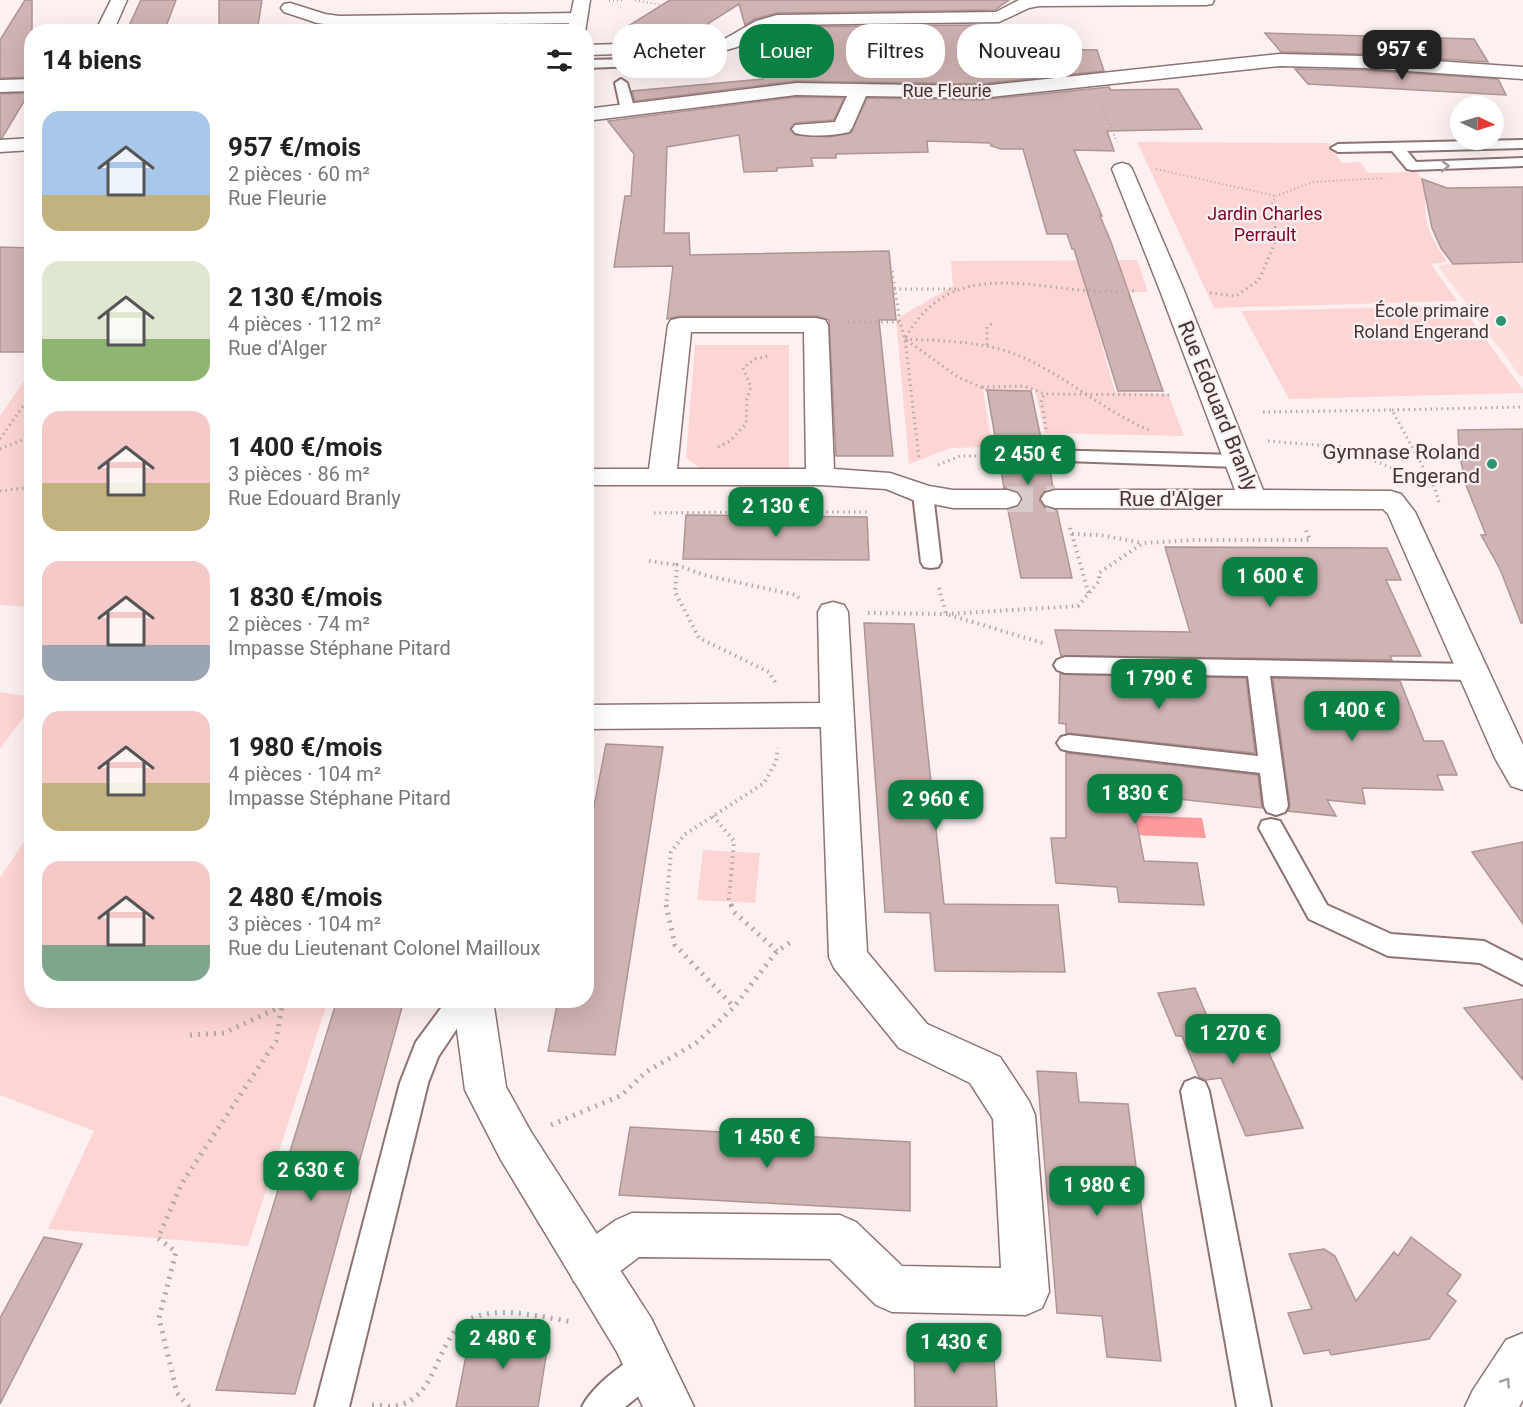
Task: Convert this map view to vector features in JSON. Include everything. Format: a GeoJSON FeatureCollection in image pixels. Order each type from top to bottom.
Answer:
{"type":"FeatureCollection","features":[{"type":"Feature","properties":{"kind":"street"},"geometry":{"type":"LineString","coordinates":[[108,24],[118,0]]}},
{"type":"Feature","properties":{"kind":"street"},"geometry":{"type":"LineString","coordinates":[[577,24],[582,0]]}},
{"type":"Feature","properties":{"kind":"street"},"geometry":{"type":"LineString","coordinates":[[594,50],[723,46],[737,41],[761,25],[777,20],[999,17],[1030,2],[1206,0]]}},
{"type":"Feature","properties":{"kind":"street"},"geometry":{"type":"LineString","coordinates":[[290,8],[323,20],[518,24]]}},
{"type":"Feature","properties":{"kind":"street","name":"Rue Fleurie"},"geometry":{"type":"LineString","coordinates":[[594,114],[796,88],[981,92],[1280,60],[1364,62],[1523,73]]}},
{"type":"Feature","properties":{"kind":"street"},"geometry":{"type":"LineString","coordinates":[[0,86],[24,84]]}},
{"type":"Feature","properties":{"kind":"street"},"geometry":{"type":"LineString","coordinates":[[802,129],[842,128],[859,90]]}},
{"type":"Feature","properties":{"kind":"street"},"geometry":{"type":"LineString","coordinates":[[0,146],[24,144]]}},
{"type":"Feature","properties":{"kind":"street","name":"Rue Edouard Branly"},"geometry":{"type":"LineString","coordinates":[[1122,169],[1171,288],[1252,499],[1391,500],[1401,513],[1523,777]]}},
{"type":"Feature","properties":{"kind":"street"},"geometry":{"type":"LineString","coordinates":[[662,478],[681,325],[816,325],[820,477]]}},
{"type":"Feature","properties":{"kind":"street"},"geometry":{"type":"LineString","coordinates":[[594,477],[820,477],[890,481],[923,494],[954,499],[1007,499]]}},
{"type":"Feature","properties":{"kind":"street","name":"Rue d'Alger"},"geometry":{"type":"LineString","coordinates":[[1055,499],[1252,499]]}},
{"type":"Feature","properties":{"kind":"street"},"geometry":{"type":"LineString","coordinates":[[590,1266],[632,1235],[840,1237],[892,1288],[1026,1292],[1014,1115],[985,1070],[913,1036],[848,957],[833,612]]}},
{"type":"Feature","properties":{"kind":"street"},"geometry":{"type":"LineString","coordinates":[[594,717],[838,715]]}},
{"type":"Feature","properties":{"kind":"street"},"geometry":{"type":"LineString","coordinates":[[474,1008],[486,1090],[516,1146],[634,1335],[669,1407]]}},
{"type":"Feature","properties":{"kind":"street"},"geometry":{"type":"LineString","coordinates":[[1490,1407],[1523,1357]]}},
{"type":"Feature","properties":{"kind":"lane"},"geometry":{"type":"LineString","coordinates":[[594,64],[612,63]]}},
{"type":"Feature","properties":{"kind":"lane"},"geometry":{"type":"LineString","coordinates":[[621,83],[628,110]]}},
{"type":"Feature","properties":{"kind":"lane"},"geometry":{"type":"LineString","coordinates":[[1338,148],[1523,144]]}},
{"type":"Feature","properties":{"kind":"lane"},"geometry":{"type":"LineString","coordinates":[[1396,147],[1412,166],[1523,162]]}},
{"type":"Feature","properties":{"kind":"lane","name":"Rue d'Alger"},"geometry":{"type":"LineString","coordinates":[[1044,456],[1237,461]]}},
{"type":"Feature","properties":{"kind":"lane"},"geometry":{"type":"LineString","coordinates":[[923,494],[931,562]]}},
{"type":"Feature","properties":{"kind":"lane"},"geometry":{"type":"LineString","coordinates":[[1065,665],[1473,672]]}},
{"type":"Feature","properties":{"kind":"lane"},"geometry":{"type":"LineString","coordinates":[[1258,668],[1270,766],[1273,817],[1318,912],[1388,945],[1484,952],[1523,974]]}},
{"type":"Feature","properties":{"kind":"lane"},"geometry":{"type":"LineString","coordinates":[[1069,743],[1270,766]]}},
{"type":"Feature","properties":{"kind":"lane"},"geometry":{"type":"LineString","coordinates":[[332,1406],[414,1083],[426,1051],[458,1008]]}},
{"type":"Feature","properties":{"kind":"lane"},"geometry":{"type":"LineString","coordinates":[[1195,1091],[1254,1407]]}},
{"type":"Feature","properties":{"kind":"lane"},"geometry":{"type":"LineString","coordinates":[[599,1407],[649,1366]]}},
{"type":"Feature","properties":{"kind":"path"},"geometry":{"type":"LineString","coordinates":[[635,0],[667,6],[714,6],[738,11]]}},
{"type":"Feature","properties":{"kind":"path"},"geometry":{"type":"LineString","coordinates":[[710,0],[714,6]]}},
{"type":"Feature","properties":{"kind":"path"},"geometry":{"type":"LineString","coordinates":[[1100,104],[1127,165],[1122,169]]}},
{"type":"Feature","properties":{"kind":"path"},"geometry":{"type":"LineString","coordinates":[[1122,169],[1159,169],[1276,196],[1313,182],[1391,178]]}},
{"type":"Feature","properties":{"kind":"path"},"geometry":{"type":"LineString","coordinates":[[1206,292],[1215,296],[1236,296],[1259,280],[1277,238],[1271,206],[1276,196]]}},
{"type":"Feature","properties":{"kind":"path"},"geometry":{"type":"LineString","coordinates":[[892,271],[905,339],[920,461]]}},
{"type":"Feature","properties":{"kind":"path"},"geometry":{"type":"LineString","coordinates":[[894,288],[957,289],[991,281],[1082,290],[1144,291]]}},
{"type":"Feature","properties":{"kind":"path"},"geometry":{"type":"LineString","coordinates":[[905,339],[918,316],[957,289]]}},
{"type":"Feature","properties":{"kind":"path"},"geometry":{"type":"LineString","coordinates":[[840,321],[900,322]]}},
{"type":"Feature","properties":{"kind":"path"},"geometry":{"type":"LineString","coordinates":[[987,345],[987,327],[994,322]]}},
{"type":"Feature","properties":{"kind":"path"},"geometry":{"type":"LineString","coordinates":[[905,339],[987,345],[1021,357],[1127,422],[1159,433]]}},
{"type":"Feature","properties":{"kind":"path"},"geometry":{"type":"LineString","coordinates":[[905,339],[958,377],[987,390]]}},
{"type":"Feature","properties":{"kind":"path"},"geometry":{"type":"LineString","coordinates":[[662,478],[730,441],[746,424],[747,399],[751,387],[742,368],[755,359],[770,355],[817,357]]}},
{"type":"Feature","properties":{"kind":"path"},"geometry":{"type":"LineString","coordinates":[[981,387],[1030,387],[1040,389],[1045,394],[1173,395]]}},
{"type":"Feature","properties":{"kind":"path"},"geometry":{"type":"LineString","coordinates":[[1045,394],[1041,399],[1048,437]]}},
{"type":"Feature","properties":{"kind":"path"},"geometry":{"type":"LineString","coordinates":[[0,439],[24,404]]}},
{"type":"Feature","properties":{"kind":"path"},"geometry":{"type":"LineString","coordinates":[[1263,412],[1523,407]]}},
{"type":"Feature","properties":{"kind":"path"},"geometry":{"type":"LineString","coordinates":[[1392,410],[1435,489],[1439,502]]}},
{"type":"Feature","properties":{"kind":"path"},"geometry":{"type":"LineString","coordinates":[[0,449],[24,439]]}},
{"type":"Feature","properties":{"kind":"path"},"geometry":{"type":"LineString","coordinates":[[1264,441],[1343,447],[1395,470]]}},
{"type":"Feature","properties":{"kind":"path"},"geometry":{"type":"LineString","coordinates":[[1425,484],[1435,489]]}},
{"type":"Feature","properties":{"kind":"path"},"geometry":{"type":"LineString","coordinates":[[0,491],[24,488]]}},
{"type":"Feature","properties":{"kind":"path"},"geometry":{"type":"LineString","coordinates":[[1072,534],[1100,535],[1143,543],[1196,540],[1310,540],[1294,499]]}},
{"type":"Feature","properties":{"kind":"path"},"geometry":{"type":"LineString","coordinates":[[654,513],[740,512]]}},
{"type":"Feature","properties":{"kind":"path"},"geometry":{"type":"LineString","coordinates":[[1070,525],[1089,595]]}},
{"type":"Feature","properties":{"kind":"path"},"geometry":{"type":"LineString","coordinates":[[649,561],[677,565],[704,575],[796,595],[805,603],[833,612],[946,614],[1078,606],[1099,581],[1099,573],[1143,543]]}},
{"type":"Feature","properties":{"kind":"path"},"geometry":{"type":"LineString","coordinates":[[931,562],[946,614]]}},
{"type":"Feature","properties":{"kind":"path"},"geometry":{"type":"LineString","coordinates":[[677,565],[675,592],[699,638],[769,672],[780,692],[781,715],[776,762],[764,783],[684,835],[671,852],[666,908],[675,945],[734,1007]]}},
{"type":"Feature","properties":{"kind":"path"},"geometry":{"type":"LineString","coordinates":[[946,614],[1049,645],[1065,665]]}},
{"type":"Feature","properties":{"kind":"path"},"geometry":{"type":"LineString","coordinates":[[713,816],[734,841],[729,899],[734,912],[777,951]]}},
{"type":"Feature","properties":{"kind":"path"},"geometry":{"type":"LineString","coordinates":[[516,1146],[555,1122],[622,1095],[646,1072],[696,1043],[734,1007],[777,951],[794,940]]}},
{"type":"Feature","properties":{"kind":"path"},"geometry":{"type":"LineString","coordinates":[[190,1035],[224,1033],[278,1008]]}},
{"type":"Feature","properties":{"kind":"path"},"geometry":{"type":"LineString","coordinates":[[189,1407],[177,1393],[159,1318],[176,1252],[158,1238],[182,1183],[276,1041],[282,1008]]}},
{"type":"Feature","properties":{"kind":"path"},"geometry":{"type":"LineString","coordinates":[[332,1406],[396,1406],[412,1399],[429,1383],[447,1340],[460,1325],[474,1317],[490,1313],[587,1323],[617,1308]]}},
{"type":"Feature","properties":{"kind":"shaded area","name":"École primaire Roland Engerand"},"geometry":{"type":"Polygon","coordinates":[[[1523,187],[1523,376],[1520,376],[1438,266],[1453,263],[1435,237],[1429,208],[1448,188],[1523,187]]]}},
{"type":"Feature","properties":{"kind":"shaded area"},"geometry":{"type":"Polygon","coordinates":[[[1101,814],[1202,818],[1206,838],[1104,834],[1101,814]]]}},
{"type":"Feature","properties":{"kind":"green space","name":"Jardin Charles Perrault"},"geometry":{"type":"Polygon","coordinates":[[[1137,142],[1328,143],[1342,163],[1360,162],[1368,173],[1417,172],[1426,184],[1425,208],[1428,226],[1447,262],[1431,264],[1457,301],[1214,308],[1137,142]]]}},
{"type":"Feature","properties":{"kind":"green space"},"geometry":{"type":"Polygon","coordinates":[[[1137,260],[1148,292],[1087,292],[1115,392],[1168,394],[1184,436],[1045,433],[1035,390],[983,390],[992,447],[951,448],[909,464],[896,319],[953,286],[951,261],[1137,260]]]}},
{"type":"Feature","properties":{"kind":"green space"},"geometry":{"type":"Polygon","coordinates":[[[1461,306],[1523,393],[1289,399],[1241,311],[1461,306]]]}},
{"type":"Feature","properties":{"kind":"green space"},"geometry":{"type":"Polygon","coordinates":[[[695,345],[789,345],[789,470],[701,469],[686,458],[695,345]]]}},
{"type":"Feature","properties":{"kind":"green space"},"geometry":{"type":"Polygon","coordinates":[[[24,381],[24,607],[0,605],[0,416],[24,381]]]}},
{"type":"Feature","properties":{"kind":"green space"},"geometry":{"type":"Polygon","coordinates":[[[0,692],[24,696],[24,716],[0,749],[0,692]]]}},
{"type":"Feature","properties":{"kind":"green space"},"geometry":{"type":"Polygon","coordinates":[[[24,842],[24,1008],[326,1008],[248,1246],[48,1229],[94,1131],[0,1095],[0,878],[24,842]]]}},
{"type":"Feature","properties":{"kind":"green space"},"geometry":{"type":"Polygon","coordinates":[[[703,850],[760,853],[755,903],[697,900],[703,850]]]}},
{"type":"Feature","properties":{"kind":"building"},"geometry":{"type":"Polygon","coordinates":[[[25,0],[32,0],[32,24],[24,24],[24,77],[0,78],[0,40],[25,0]]]}},
{"type":"Feature","properties":{"kind":"building"},"geometry":{"type":"Polygon","coordinates":[[[141,0],[176,0],[167,24],[130,24],[141,0]]]}},
{"type":"Feature","properties":{"kind":"building"},"geometry":{"type":"Polygon","coordinates":[[[219,0],[262,0],[258,24],[219,24],[219,0]]]}},
{"type":"Feature","properties":{"kind":"building"},"geometry":{"type":"Polygon","coordinates":[[[670,0],[1009,0],[995,10],[777,13],[755,19],[747,24],[745,24],[739,4],[707,24],[632,24],[670,0]]]}},
{"type":"Feature","properties":{"kind":"building"},"geometry":{"type":"Polygon","coordinates":[[[945,25],[957,25],[957,78],[1038,78],[981,84],[796,81],[635,101],[632,91],[763,78],[834,78],[834,26],[846,26],[846,78],[945,78],[945,25]]]}},
{"type":"Feature","properties":{"kind":"building"},"geometry":{"type":"Polygon","coordinates":[[[1265,33],[1474,39],[1488,62],[1364,54],[1281,52],[1265,33]]]}},
{"type":"Feature","properties":{"kind":"building"},"geometry":{"type":"Polygon","coordinates":[[[1082,50],[1097,50],[1104,71],[1082,73],[1082,50]]]}},
{"type":"Feature","properties":{"kind":"building"},"geometry":{"type":"Polygon","coordinates":[[[1295,69],[1364,70],[1498,79],[1506,95],[1308,84],[1295,69]]]}},
{"type":"Feature","properties":{"kind":"building"},"geometry":{"type":"Polygon","coordinates":[[[1109,87],[1111,90],[1178,89],[1202,129],[1107,131],[1114,151],[1074,150],[1102,216],[1100,216],[1163,391],[1118,391],[1074,249],[1072,249],[1067,234],[1047,234],[1023,149],[1001,149],[991,146],[990,143],[927,141],[928,152],[836,154],[836,158],[811,158],[813,166],[777,168],[777,171],[744,172],[739,135],[667,147],[664,233],[689,233],[690,255],[889,251],[896,320],[879,320],[893,456],[836,456],[829,320],[816,316],[680,316],[667,319],[673,266],[614,267],[625,196],[631,196],[634,154],[608,121],[796,97],[844,98],[834,120],[795,123],[790,129],[795,135],[829,137],[851,133],[867,98],[981,100],[1109,87]]]}},
{"type":"Feature","properties":{"kind":"building"},"geometry":{"type":"Polygon","coordinates":[[[24,93],[24,101],[2,138],[0,138],[0,94],[24,93]]]}},
{"type":"Feature","properties":{"kind":"building"},"geometry":{"type":"Polygon","coordinates":[[[1422,179],[1447,188],[1523,187],[1523,262],[1453,264],[1441,248],[1432,228],[1422,179]]]}},
{"type":"Feature","properties":{"kind":"building"},"geometry":{"type":"Polygon","coordinates":[[[0,247],[24,248],[24,352],[0,352],[0,247]]]}},
{"type":"Feature","properties":{"kind":"building"},"geometry":{"type":"Polygon","coordinates":[[[987,390],[1031,391],[1043,448],[1035,451],[1033,457],[1037,462],[1049,463],[1053,488],[1043,492],[1039,500],[1044,507],[1057,510],[1072,578],[1021,578],[1008,510],[1019,506],[1023,498],[1018,491],[1004,488],[987,390]]]}},
{"type":"Feature","properties":{"kind":"building","name":"Gymnase Roland Engerand"},"geometry":{"type":"Polygon","coordinates":[[[1523,429],[1523,623],[1521,623],[1500,569],[1481,535],[1486,535],[1466,485],[1459,452],[1458,430],[1523,429]]]}},
{"type":"Feature","properties":{"kind":"building"},"geometry":{"type":"Polygon","coordinates":[[[686,515],[867,517],[869,560],[683,559],[686,515]]]}},
{"type":"Feature","properties":{"kind":"building"},"geometry":{"type":"Polygon","coordinates":[[[1165,547],[1387,548],[1401,580],[1386,580],[1421,656],[1390,656],[1392,660],[1061,656],[1055,630],[1190,632],[1165,547]]]}},
{"type":"Feature","properties":{"kind":"building"},"geometry":{"type":"Polygon","coordinates":[[[864,623],[914,624],[944,904],[1058,905],[1065,972],[935,971],[930,913],[885,912],[864,623]]]}},
{"type":"Feature","properties":{"kind":"building"},"geometry":{"type":"Polygon","coordinates":[[[1060,674],[1246,678],[1255,753],[1066,733],[1066,724],[1059,723],[1060,674]]]}},
{"type":"Feature","properties":{"kind":"building"},"geometry":{"type":"Polygon","coordinates":[[[1273,678],[1400,681],[1424,741],[1443,741],[1457,775],[1437,775],[1443,790],[1362,788],[1365,804],[1327,800],[1336,816],[1288,811],[1290,806],[1273,678]]]}},
{"type":"Feature","properties":{"kind":"building"},"geometry":{"type":"Polygon","coordinates":[[[606,744],[663,747],[615,1055],[548,1051],[556,1008],[594,1008],[594,806],[606,744]]]}},
{"type":"Feature","properties":{"kind":"building"},"geometry":{"type":"Polygon","coordinates":[[[1066,753],[1258,775],[1262,808],[1131,794],[1144,861],[1197,863],[1204,905],[1119,902],[1117,887],[1056,883],[1051,838],[1066,838],[1066,753]]]}},
{"type":"Feature","properties":{"kind":"building"},"geometry":{"type":"Polygon","coordinates":[[[1523,842],[1523,924],[1472,852],[1523,842]]]}},
{"type":"Feature","properties":{"kind":"building"},"geometry":{"type":"Polygon","coordinates":[[[1195,988],[1213,1030],[1231,1027],[1232,1029],[1258,1029],[1303,1128],[1246,1136],[1221,1078],[1206,1080],[1199,1077],[1182,1036],[1176,1036],[1158,993],[1195,988]]]}},
{"type":"Feature","properties":{"kind":"building"},"geometry":{"type":"Polygon","coordinates":[[[1523,999],[1523,1080],[1464,1008],[1523,999]]]}},
{"type":"Feature","properties":{"kind":"building"},"geometry":{"type":"Polygon","coordinates":[[[335,1008],[402,1008],[295,1394],[216,1390],[335,1008]]]}},
{"type":"Feature","properties":{"kind":"building"},"geometry":{"type":"Polygon","coordinates":[[[1037,1071],[1076,1073],[1079,1102],[1128,1104],[1161,1361],[1107,1357],[1102,1316],[1057,1313],[1037,1071]]]}},
{"type":"Feature","properties":{"kind":"building"},"geometry":{"type":"Polygon","coordinates":[[[630,1127],[910,1142],[910,1211],[619,1195],[630,1127]]]}},
{"type":"Feature","properties":{"kind":"building"},"geometry":{"type":"Polygon","coordinates":[[[44,1237],[82,1244],[0,1404],[0,1318],[44,1237]]]}},
{"type":"Feature","properties":{"kind":"building"},"geometry":{"type":"Polygon","coordinates":[[[1411,1237],[1461,1275],[1447,1294],[1456,1301],[1429,1339],[1331,1355],[1329,1350],[1304,1354],[1288,1313],[1312,1309],[1289,1254],[1324,1249],[1335,1256],[1356,1301],[1394,1252],[1398,1256],[1411,1237]]]}},
{"type":"Feature","properties":{"kind":"building"},"geometry":{"type":"Polygon","coordinates":[[[471,1330],[549,1337],[538,1407],[456,1407],[471,1330]]]}},
{"type":"Feature","properties":{"kind":"building"},"geometry":{"type":"Polygon","coordinates":[[[914,1337],[993,1343],[997,1407],[915,1407],[914,1337]]]}},
{"type":"Feature","properties":{"kind":"tunnel"},"geometry":{"type":"LineString","coordinates":[[1007,499],[1055,499]]}},
{"type":"Feature","properties":{"kind":"place","name":"École primaire Roland Engerand"},"geometry":{"type":"Point","coordinates":[1501,321]}},
{"type":"Feature","properties":{"kind":"place","name":"Gymnase Roland Engerand"},"geometry":{"type":"Point","coordinates":[1492,464]}}]}
